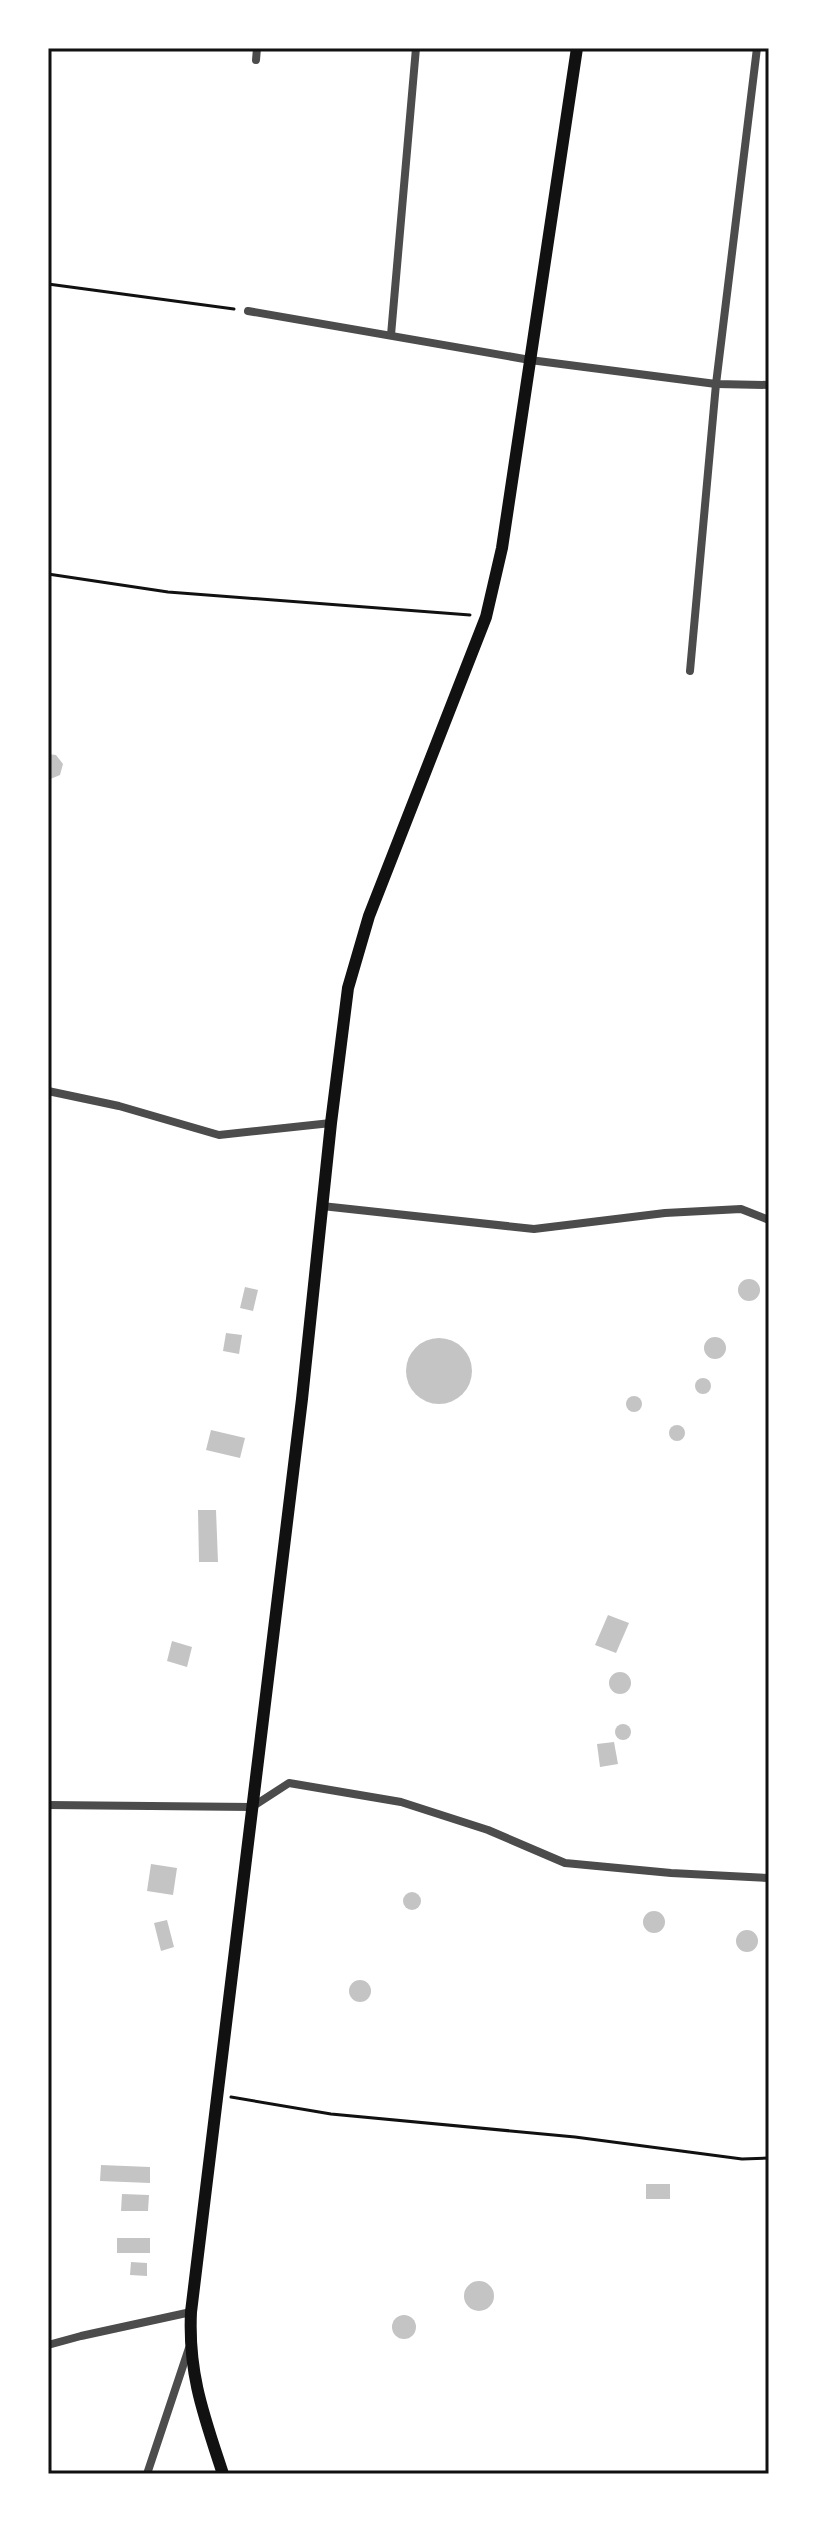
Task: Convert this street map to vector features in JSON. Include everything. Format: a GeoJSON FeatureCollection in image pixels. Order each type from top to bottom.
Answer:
{"type":"FeatureCollection","features":[{"type":"Feature","properties":{"kind":"main road"},"geometry":{"type":"LineString","coordinates":[[223,2474],[198,2400],[189,2347],[191,2312],[301,1415],[348,988],[369,916],[486,617],[502,548],[577,48]]}},
{"type":"Feature","properties":{"kind":"street"},"geometry":{"type":"LineString","coordinates":[[256,60],[257,48]]}},
{"type":"Feature","properties":{"kind":"street"},"geometry":{"type":"LineString","coordinates":[[391,335],[416,48]]}},
{"type":"Feature","properties":{"kind":"street"},"geometry":{"type":"LineString","coordinates":[[690,671],[716,384],[757,48]]}},
{"type":"Feature","properties":{"kind":"street"},"geometry":{"type":"LineString","coordinates":[[248,311],[530,360],[716,384],[769,385]]}},
{"type":"Feature","properties":{"kind":"street"},"geometry":{"type":"LineString","coordinates":[[48,1091],[119,1106],[219,1135],[331,1123]]}},
{"type":"Feature","properties":{"kind":"street"},"geometry":{"type":"LineString","coordinates":[[322,1206],[534,1229],[665,1213],[741,1209],[769,1220]]}},
{"type":"Feature","properties":{"kind":"street"},"geometry":{"type":"LineString","coordinates":[[48,1805],[252,1807],[289,1783],[401,1802],[488,1830],[565,1863],[769,1878]]}},
{"type":"Feature","properties":{"kind":"street"},"geometry":{"type":"LineString","coordinates":[[48,2345],[191,2312]]}},
{"type":"Feature","properties":{"kind":"street"},"geometry":{"type":"LineString","coordinates":[[147,2474],[189,2347]]}},
{"type":"Feature","properties":{"kind":"path"},"geometry":{"type":"LineString","coordinates":[[48,284],[248,311]]}},
{"type":"Feature","properties":{"kind":"path"},"geometry":{"type":"LineString","coordinates":[[48,574],[168,592],[486,617]]}},
{"type":"Feature","properties":{"kind":"path"},"geometry":{"type":"LineString","coordinates":[[216,2094],[331,2114],[575,2137],[742,2159],[769,2158]]}},
{"type":"Feature","properties":{"kind":"building"},"geometry":{"type":"Polygon","coordinates":[[[48,754],[56,755],[63,764],[60,775],[48,780],[48,754]]]}},
{"type":"Feature","properties":{"kind":"building"},"geometry":{"type":"Polygon","coordinates":[[[749,1279],[757,1282],[760,1290],[757,1298],[749,1301],[741,1298],[738,1290],[741,1282],[749,1279]]]}},
{"type":"Feature","properties":{"kind":"building"},"geometry":{"type":"Polygon","coordinates":[[[245,1287],[258,1290],[253,1311],[240,1308],[245,1287]]]}},
{"type":"Feature","properties":{"kind":"building"},"geometry":{"type":"Polygon","coordinates":[[[226,1333],[242,1335],[239,1354],[223,1351],[226,1333]]]}},
{"type":"Feature","properties":{"kind":"building"},"geometry":{"type":"Polygon","coordinates":[[[715,1337],[723,1340],[726,1348],[723,1356],[715,1359],[707,1356],[704,1348],[707,1340],[715,1337]]]}},
{"type":"Feature","properties":{"kind":"building"},"geometry":{"type":"Polygon","coordinates":[[[439,1338],[452,1341],[462,1348],[469,1358],[472,1371],[469,1384],[462,1394],[452,1401],[439,1404],[426,1401],[416,1394],[409,1384],[406,1371],[409,1358],[416,1348],[426,1341],[439,1338]]]}},
{"type":"Feature","properties":{"kind":"building"},"geometry":{"type":"Polygon","coordinates":[[[700,1378],[706,1378],[711,1386],[709,1392],[700,1394],[695,1389],[695,1383],[700,1378]]]}},
{"type":"Feature","properties":{"kind":"building"},"geometry":{"type":"Polygon","coordinates":[[[631,1396],[637,1396],[642,1404],[640,1410],[631,1412],[626,1407],[626,1401],[631,1396]]]}},
{"type":"Feature","properties":{"kind":"building"},"geometry":{"type":"Polygon","coordinates":[[[674,1425],[680,1425],[685,1433],[683,1439],[674,1441],[669,1436],[669,1430],[674,1425]]]}},
{"type":"Feature","properties":{"kind":"building"},"geometry":{"type":"Polygon","coordinates":[[[211,1430],[245,1438],[240,1458],[206,1450],[211,1430]]]}},
{"type":"Feature","properties":{"kind":"building"},"geometry":{"type":"Polygon","coordinates":[[[198,1510],[216,1510],[218,1562],[199,1562],[198,1510]]]}},
{"type":"Feature","properties":{"kind":"building"},"geometry":{"type":"Polygon","coordinates":[[[608,1615],[629,1623],[616,1653],[595,1645],[608,1615]]]}},
{"type":"Feature","properties":{"kind":"building"},"geometry":{"type":"Polygon","coordinates":[[[172,1641],[192,1647],[187,1667],[167,1661],[172,1641]]]}},
{"type":"Feature","properties":{"kind":"building"},"geometry":{"type":"Polygon","coordinates":[[[620,1672],[628,1675],[631,1683],[628,1691],[620,1694],[612,1691],[609,1683],[612,1675],[620,1672]]]}},
{"type":"Feature","properties":{"kind":"building"},"geometry":{"type":"Polygon","coordinates":[[[620,1724],[626,1724],[631,1732],[629,1738],[620,1740],[615,1735],[615,1729],[620,1724]]]}},
{"type":"Feature","properties":{"kind":"building"},"geometry":{"type":"Polygon","coordinates":[[[614,1742],[618,1764],[600,1767],[597,1744],[614,1742]]]}},
{"type":"Feature","properties":{"kind":"building"},"geometry":{"type":"Polygon","coordinates":[[[151,1864],[177,1868],[173,1895],[147,1891],[151,1864]]]}},
{"type":"Feature","properties":{"kind":"building"},"geometry":{"type":"Polygon","coordinates":[[[412,1892],[421,1901],[412,1910],[403,1901],[412,1892]]]}},
{"type":"Feature","properties":{"kind":"building"},"geometry":{"type":"Polygon","coordinates":[[[654,1911],[662,1914],[665,1922],[662,1930],[654,1933],[646,1930],[643,1922],[646,1914],[654,1911]]]}},
{"type":"Feature","properties":{"kind":"building"},"geometry":{"type":"Polygon","coordinates":[[[167,1920],[174,1947],[161,1951],[154,1923],[167,1920]]]}},
{"type":"Feature","properties":{"kind":"building"},"geometry":{"type":"Polygon","coordinates":[[[747,1930],[755,1933],[758,1941],[755,1949],[747,1952],[739,1949],[736,1941],[739,1933],[747,1930]]]}},
{"type":"Feature","properties":{"kind":"building"},"geometry":{"type":"Polygon","coordinates":[[[360,1980],[368,1983],[371,1991],[368,1999],[360,2002],[352,1999],[349,1991],[352,1983],[360,1980]]]}},
{"type":"Feature","properties":{"kind":"building"},"geometry":{"type":"Polygon","coordinates":[[[101,2165],[150,2167],[150,2183],[100,2181],[101,2165]]]}},
{"type":"Feature","properties":{"kind":"building"},"geometry":{"type":"Polygon","coordinates":[[[646,2184],[670,2184],[670,2199],[646,2199],[646,2184]]]}},
{"type":"Feature","properties":{"kind":"building"},"geometry":{"type":"Polygon","coordinates":[[[122,2194],[149,2195],[148,2211],[121,2211],[122,2194]]]}},
{"type":"Feature","properties":{"kind":"building"},"geometry":{"type":"Polygon","coordinates":[[[117,2238],[150,2238],[150,2253],[117,2253],[117,2238]]]}},
{"type":"Feature","properties":{"kind":"building"},"geometry":{"type":"Polygon","coordinates":[[[131,2262],[147,2263],[147,2276],[130,2275],[131,2262]]]}},
{"type":"Feature","properties":{"kind":"building"},"geometry":{"type":"Polygon","coordinates":[[[479,2281],[489,2286],[494,2296],[489,2306],[479,2311],[469,2306],[464,2296],[469,2286],[479,2281]]]}},
{"type":"Feature","properties":{"kind":"building"},"geometry":{"type":"Polygon","coordinates":[[[404,2315],[412,2319],[416,2327],[412,2335],[404,2339],[396,2335],[392,2327],[396,2319],[404,2315]]]}}]}
